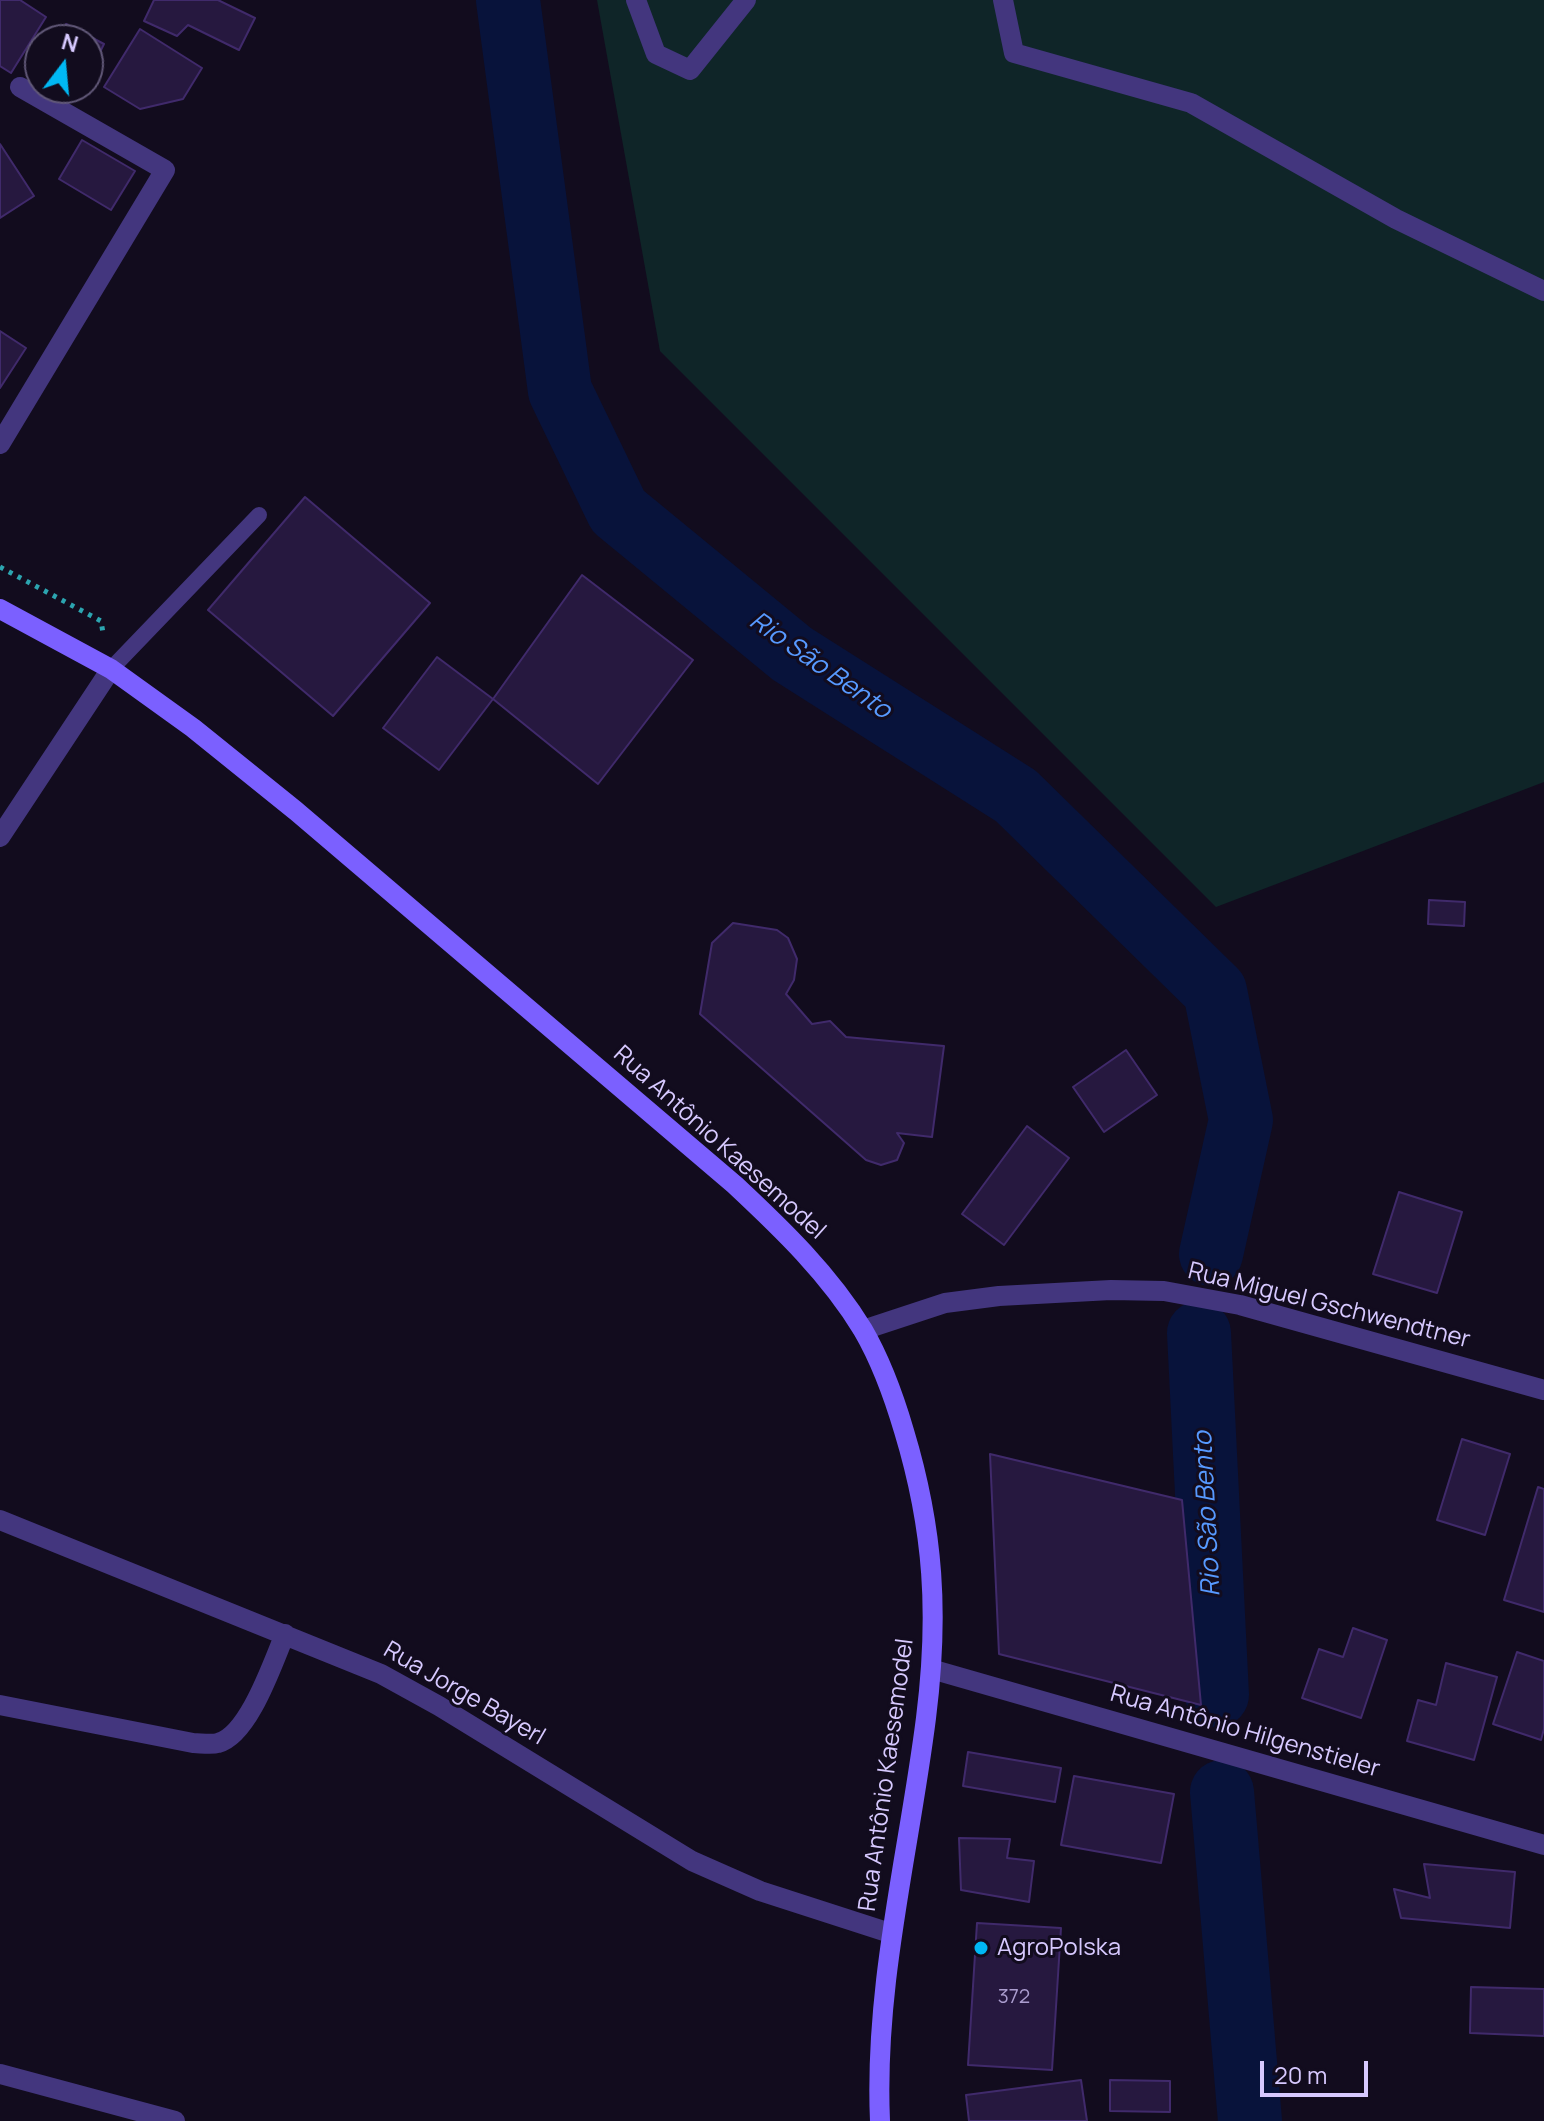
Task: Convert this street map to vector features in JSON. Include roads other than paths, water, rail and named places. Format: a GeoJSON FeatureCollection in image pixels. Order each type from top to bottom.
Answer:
{"type":"FeatureCollection","features":[{"type":"Feature","properties":{"kind":"main road","name":"Rua Antônio Kaesemodel"},"geometry":{"type":"LineString","coordinates":[[0,609],[111,669],[193,728],[296,811],[735,1185],[822,1272],[863,1330],[898,1410],[924,1508],[935,1606],[926,1719],[890,1933],[878,2072],[880,2121]]}},
{"type":"Feature","properties":{"kind":"street"},"geometry":{"type":"LineString","coordinates":[[636,0],[656,54],[690,70],[746,0]]}},
{"type":"Feature","properties":{"kind":"street"},"geometry":{"type":"LineString","coordinates":[[1003,0],[1014,53],[1191,103],[1396,219],[1544,291]]}},
{"type":"Feature","properties":{"kind":"street"},"geometry":{"type":"LineString","coordinates":[[0,444],[165,170],[20,87]]}},
{"type":"Feature","properties":{"kind":"street"},"geometry":{"type":"LineString","coordinates":[[0,837],[111,669]]}},
{"type":"Feature","properties":{"kind":"street","name":"Rua Miguel Gschwendtner"},"geometry":{"type":"LineString","coordinates":[[863,1330],[959,1301],[1083,1291],[1164,1291],[1240,1305],[1544,1390]]}},
{"type":"Feature","properties":{"kind":"street","name":"Rua Jorge Bayerl"},"geometry":{"type":"LineString","coordinates":[[0,1520],[381,1674],[723,1877],[890,1933]]}},
{"type":"Feature","properties":{"kind":"street"},"geometry":{"type":"LineString","coordinates":[[0,1705],[193,1743],[219,1743],[238,1731],[285,1634]]}},
{"type":"Feature","properties":{"kind":"street","name":"Rua Antônio Hilgenstieler"},"geometry":{"type":"LineString","coordinates":[[931,1669],[1544,1845]]}},
{"type":"Feature","properties":{"kind":"street"},"geometry":{"type":"LineString","coordinates":[[0,2074],[175,2121]]}},
{"type":"Feature","properties":{"kind":"lane"},"geometry":{"type":"LineString","coordinates":[[111,669],[259,515]]}},
{"type":"Feature","properties":{"kind":"waterway","name":"Rio São Bento"},"geometry":{"type":"LineString","coordinates":[[508,0],[560,391],[618,511],[792,654],[1016,796],[1215,991],[1241,1120],[1211,1254]]}},
{"type":"Feature","properties":{"kind":"waterway","name":"Rio São Bento"},"geometry":{"type":"LineString","coordinates":[[1199,1333],[1217,1695]]}},
{"type":"Feature","properties":{"kind":"waterway","name":"Rio São Bento"},"geometry":{"type":"LineString","coordinates":[[1222,1792],[1250,2121]]}},
{"type":"Feature","properties":{"kind":"place","name":"AgroPolska"},"geometry":{"type":"Point","coordinates":[981,1948]}}]}
